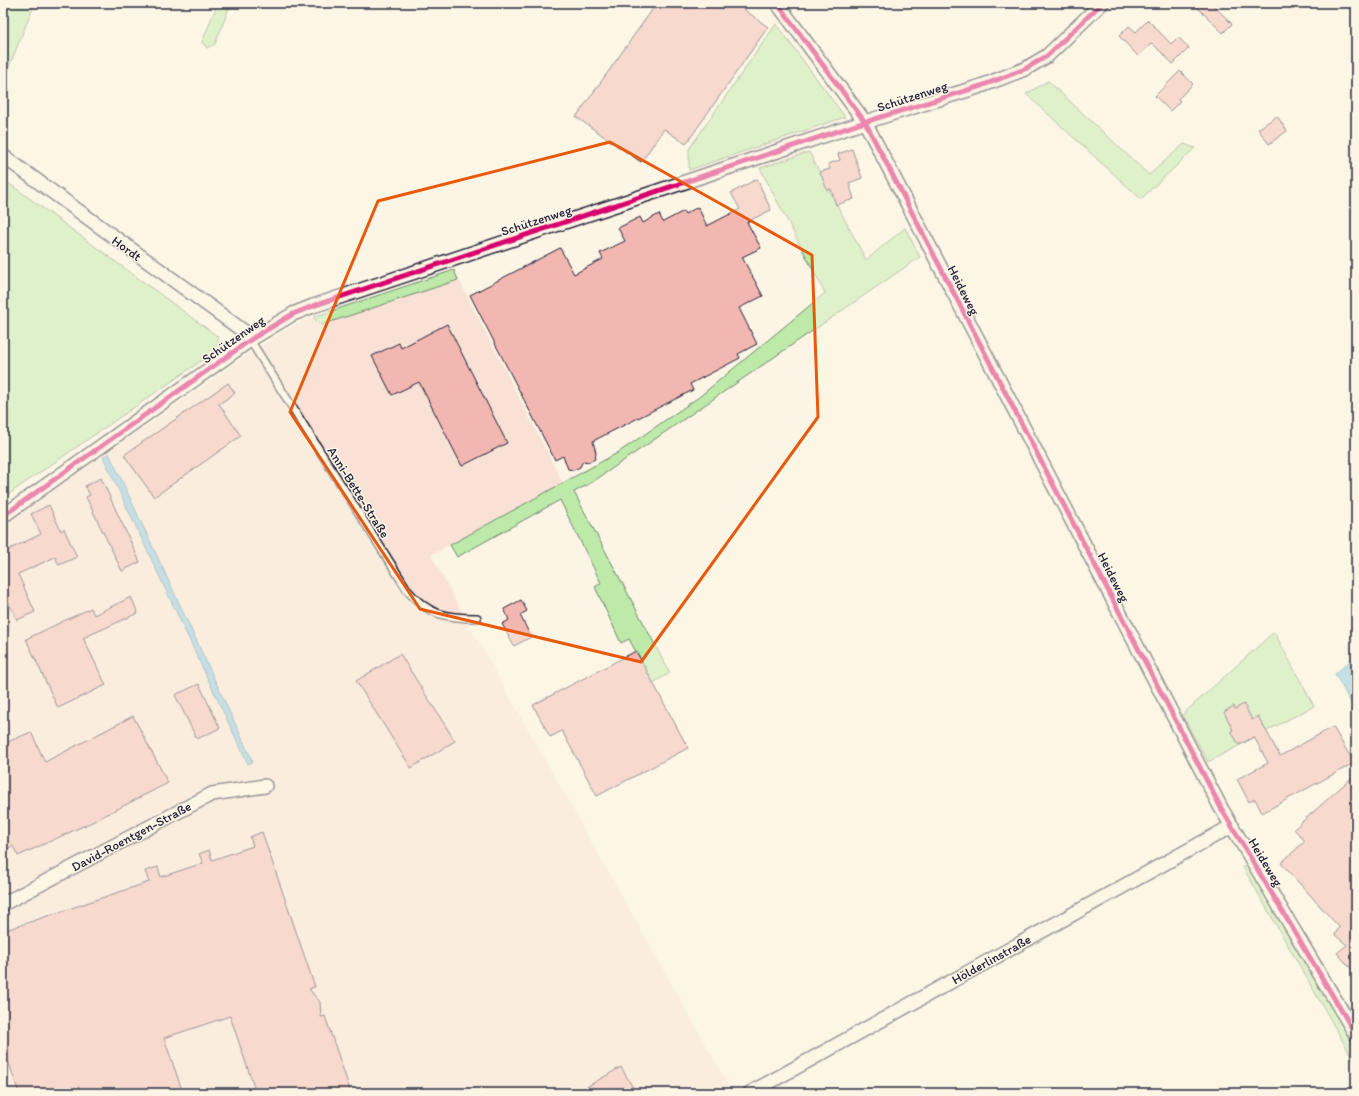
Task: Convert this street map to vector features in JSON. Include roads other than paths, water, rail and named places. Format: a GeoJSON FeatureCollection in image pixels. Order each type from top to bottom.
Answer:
{"type":"FeatureCollection","features":[{"type":"Feature","properties":{"kind":"street","name":"Heideweg"},"geometry":{"type":"LineString","coordinates":[[777,3],[865,122],[1232,826],[1356,1035]]}},
{"type":"Feature","properties":{"kind":"street","name":"Schützenweg"},"geometry":{"type":"LineString","coordinates":[[3,516],[252,339],[287,318],[313,306],[865,122],[981,86],[1025,69],[1047,56],[1102,3]]}},
{"type":"Feature","properties":{"kind":"street","name":"Hordt"},"geometry":{"type":"LineString","coordinates":[[3,156],[252,339]]}},
{"type":"Feature","properties":{"kind":"street","name":"David-Roentgen-Straße"},"geometry":{"type":"LineString","coordinates":[[3,904],[212,794],[265,786]]}},
{"type":"Feature","properties":{"kind":"street","name":"Hölderlinstraße"},"geometry":{"type":"LineString","coordinates":[[750,1093],[1232,826]]}},
{"type":"Feature","properties":{"kind":"lane","name":"Anni-Bette-Straße"},"geometry":{"type":"LineString","coordinates":[[252,339],[408,591],[418,603],[438,614],[457,618],[477,618]]}},
{"type":"Feature","properties":{"kind":"water"},"geometry":{"type":"Polygon","coordinates":[[[109,453],[253,762],[248,764],[103,457],[109,453]]]}},
{"type":"Feature","properties":{"kind":"water"},"geometry":{"type":"Polygon","coordinates":[[[1356,656],[1356,712],[1335,674],[1356,656]]]}}]}
